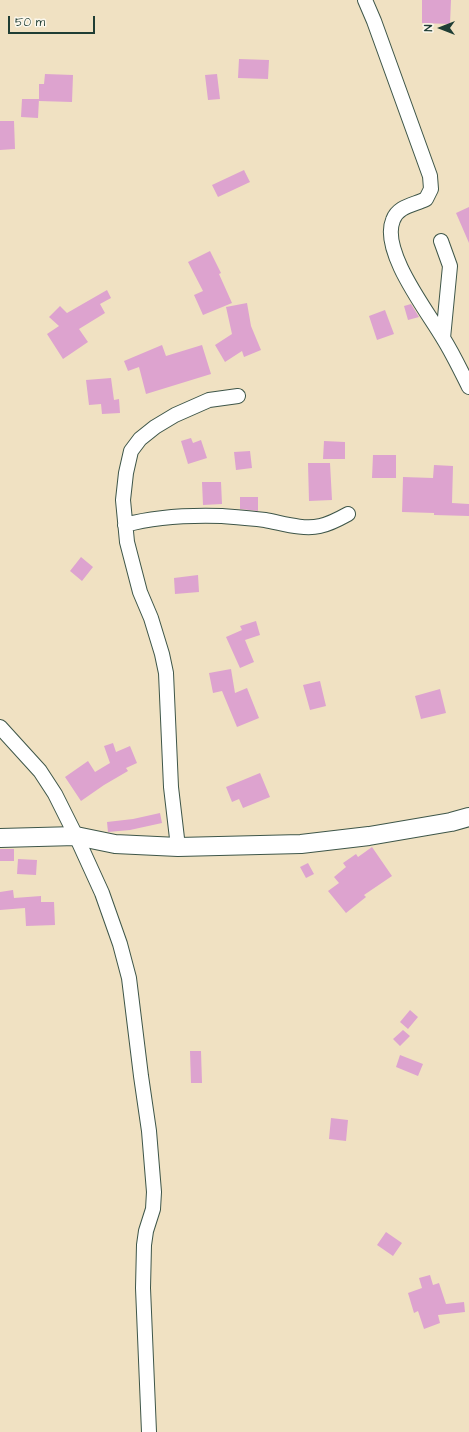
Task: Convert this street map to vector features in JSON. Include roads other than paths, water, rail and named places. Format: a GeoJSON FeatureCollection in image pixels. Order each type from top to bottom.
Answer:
{"type":"FeatureCollection","features":[{"type":"Feature","properties":{"kind":"street"},"geometry":{"type":"LineString","coordinates":[[366,0],[430,176],[431,189],[426,199],[399,211],[393,220],[391,232],[392,244],[409,284],[443,338],[469,387]]}},
{"type":"Feature","properties":{"kind":"street"},"geometry":{"type":"LineString","coordinates":[[441,241],[450,266],[443,338]]}},
{"type":"Feature","properties":{"kind":"street"},"geometry":{"type":"LineString","coordinates":[[178,847],[171,788],[166,673],[151,618],[140,592],[127,542],[123,500],[126,473],[131,451],[140,439],[161,423],[191,407],[209,400],[238,396]]}},
{"type":"Feature","properties":{"kind":"street"},"geometry":{"type":"LineString","coordinates":[[125,525],[156,518],[178,516],[222,516],[309,527],[320,526],[336,521],[348,514]]}},
{"type":"Feature","properties":{"kind":"street"},"geometry":{"type":"LineString","coordinates":[[0,727],[40,771],[55,794],[102,893],[120,944],[127,971],[134,1010],[149,1131],[154,1192],[153,1209],[146,1231],[144,1245],[143,1288],[149,1432]]}},
{"type":"Feature","properties":{"kind":"street"},"geometry":{"type":"LineString","coordinates":[[0,838],[76,836],[115,844],[178,847],[301,844],[369,836],[451,822],[469,817]]}}]}
